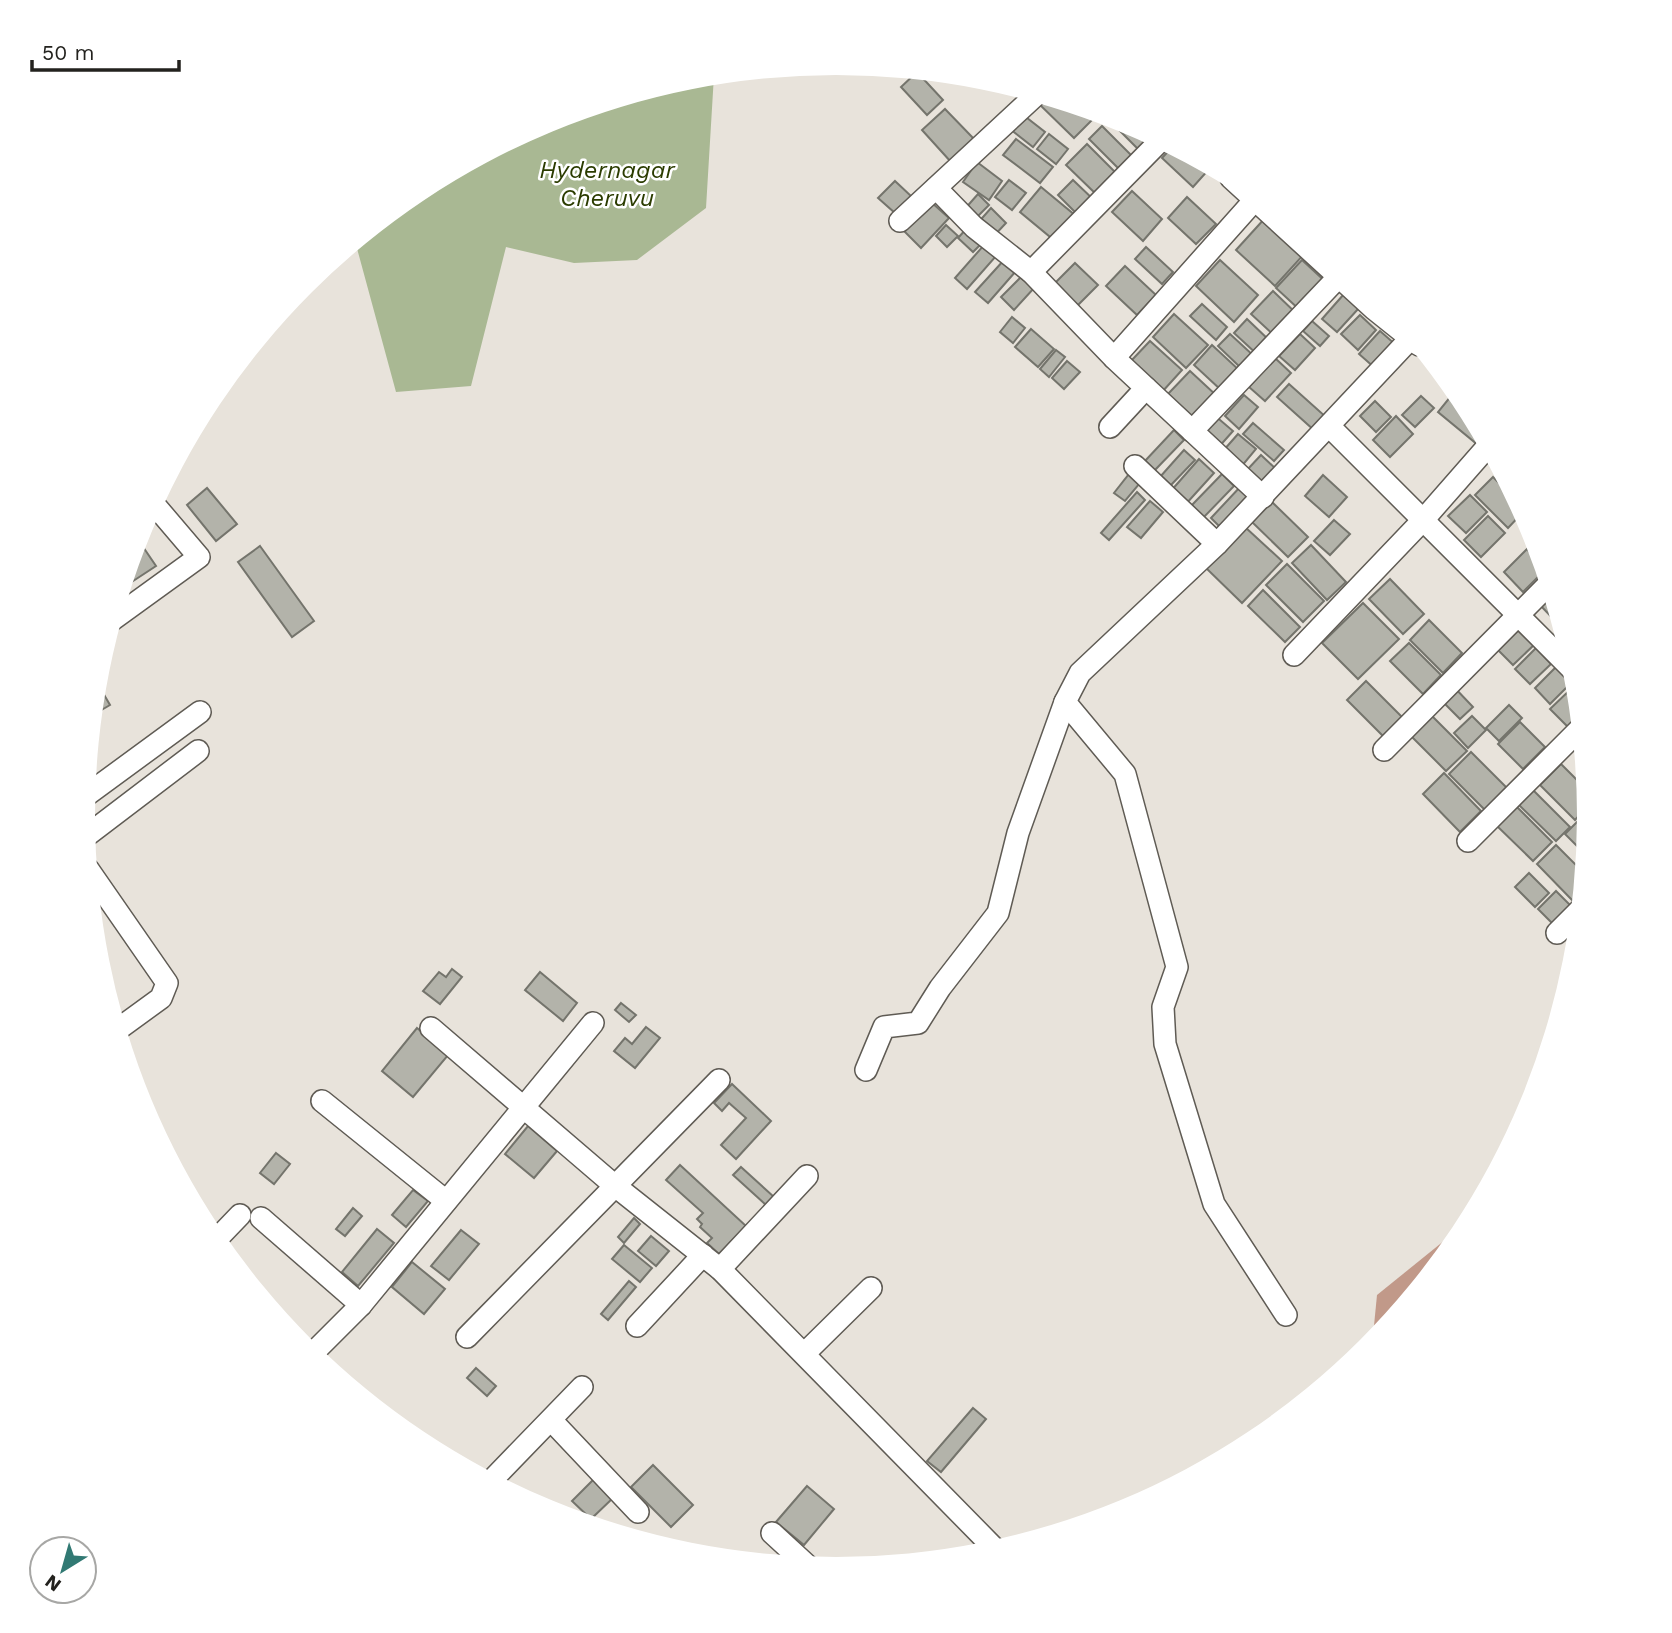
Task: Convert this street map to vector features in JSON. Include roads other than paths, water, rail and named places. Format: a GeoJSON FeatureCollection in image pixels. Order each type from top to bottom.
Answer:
{"type":"FeatureCollection","features":[{"type":"Feature","properties":{"kind":"street"},"geometry":{"type":"LineString","coordinates":[[900,221],[1029,101]]}},
{"type":"Feature","properties":{"kind":"street"},"geometry":{"type":"LineString","coordinates":[[1031,272],[1154,147]]}},
{"type":"Feature","properties":{"kind":"street"},"geometry":{"type":"LineString","coordinates":[[936,188],[974,227],[1031,272],[1114,358],[1263,497]]}},
{"type":"Feature","properties":{"kind":"street"},"geometry":{"type":"LineString","coordinates":[[1114,358],[1252,203]]}},
{"type":"Feature","properties":{"kind":"street"},"geometry":{"type":"LineString","coordinates":[[1192,431],[1342,275]]}},
{"type":"Feature","properties":{"kind":"street"},"geometry":{"type":"LineString","coordinates":[[866,1070],[884,1027],[918,1023],[940,988],[998,913],[1018,833],[1065,702],[1080,673],[1217,544],[1329,426],[1409,347]]}},
{"type":"Feature","properties":{"kind":"street"},"geometry":{"type":"LineString","coordinates":[[1110,427],[1146,388]]}},
{"type":"Feature","properties":{"kind":"street"},"geometry":{"type":"LineString","coordinates":[[1329,426],[1559,656]]}},
{"type":"Feature","properties":{"kind":"street"},"geometry":{"type":"LineString","coordinates":[[1294,655],[1424,519],[1482,453]]}},
{"type":"Feature","properties":{"kind":"street"},"geometry":{"type":"LineString","coordinates":[[1135,466],[1217,544]]}},
{"type":"Feature","properties":{"kind":"street"},"geometry":{"type":"LineString","coordinates":[[124,611],[199,556],[161,512]]}},
{"type":"Feature","properties":{"kind":"street"},"geometry":{"type":"LineString","coordinates":[[1384,750],[1542,591]]}},
{"type":"Feature","properties":{"kind":"street"},"geometry":{"type":"LineString","coordinates":[[1065,702],[1125,774],[1177,967],[1163,1007],[1165,1044],[1214,1204],[1286,1315]]}},
{"type":"Feature","properties":{"kind":"street"},"geometry":{"type":"LineString","coordinates":[[96,789],[200,712]]}},
{"type":"Feature","properties":{"kind":"street"},"geometry":{"type":"LineString","coordinates":[[1468,841],[1573,736]]}},
{"type":"Feature","properties":{"kind":"street"},"geometry":{"type":"LineString","coordinates":[[95,829],[198,751]]}},
{"type":"Feature","properties":{"kind":"street"},"geometry":{"type":"LineString","coordinates":[[98,883],[167,983],[162,998],[125,1024]]}},
{"type":"Feature","properties":{"kind":"street"},"geometry":{"type":"LineString","coordinates":[[1557,933],[1570,920]]}},
{"type":"Feature","properties":{"kind":"street"},"geometry":{"type":"LineString","coordinates":[[319,1347],[361,1305],[593,1023]]}},
{"type":"Feature","properties":{"kind":"street"},"geometry":{"type":"LineString","coordinates":[[430,1028],[614,1185],[720,1269],[988,1542]]}},
{"type":"Feature","properties":{"kind":"street"},"geometry":{"type":"LineString","coordinates":[[467,1337],[719,1080]]}},
{"type":"Feature","properties":{"kind":"street"},"geometry":{"type":"LineString","coordinates":[[322,1101],[446,1201]]}},
{"type":"Feature","properties":{"kind":"street"},"geometry":{"type":"LineString","coordinates":[[720,1269],[807,1176]]}},
{"type":"Feature","properties":{"kind":"street"},"geometry":{"type":"LineString","coordinates":[[223,1233],[240,1215]]}},
{"type":"Feature","properties":{"kind":"street"},"geometry":{"type":"LineString","coordinates":[[261,1218],[361,1305]]}},
{"type":"Feature","properties":{"kind":"street"},"geometry":{"type":"LineString","coordinates":[[637,1326],[703,1255]]}},
{"type":"Feature","properties":{"kind":"street"},"geometry":{"type":"LineString","coordinates":[[805,1353],[871,1288]]}},
{"type":"Feature","properties":{"kind":"street"},"geometry":{"type":"LineString","coordinates":[[497,1475],[582,1387]]}},
{"type":"Feature","properties":{"kind":"street"},"geometry":{"type":"LineString","coordinates":[[551,1420],[638,1512]]}},
{"type":"Feature","properties":{"kind":"street"},"geometry":{"type":"LineString","coordinates":[[772,1533],[797,1556]]}},
{"type":"Feature","properties":{"kind":"water","name":"Hydernagar Cheruvu"},"geometry":{"type":"Polygon","coordinates":[[[713,86],[706,208],[637,260],[574,263],[506,247],[471,386],[396,392],[358,250],[424,200],[508,152],[598,115],[691,89],[713,86]]]}}]}
